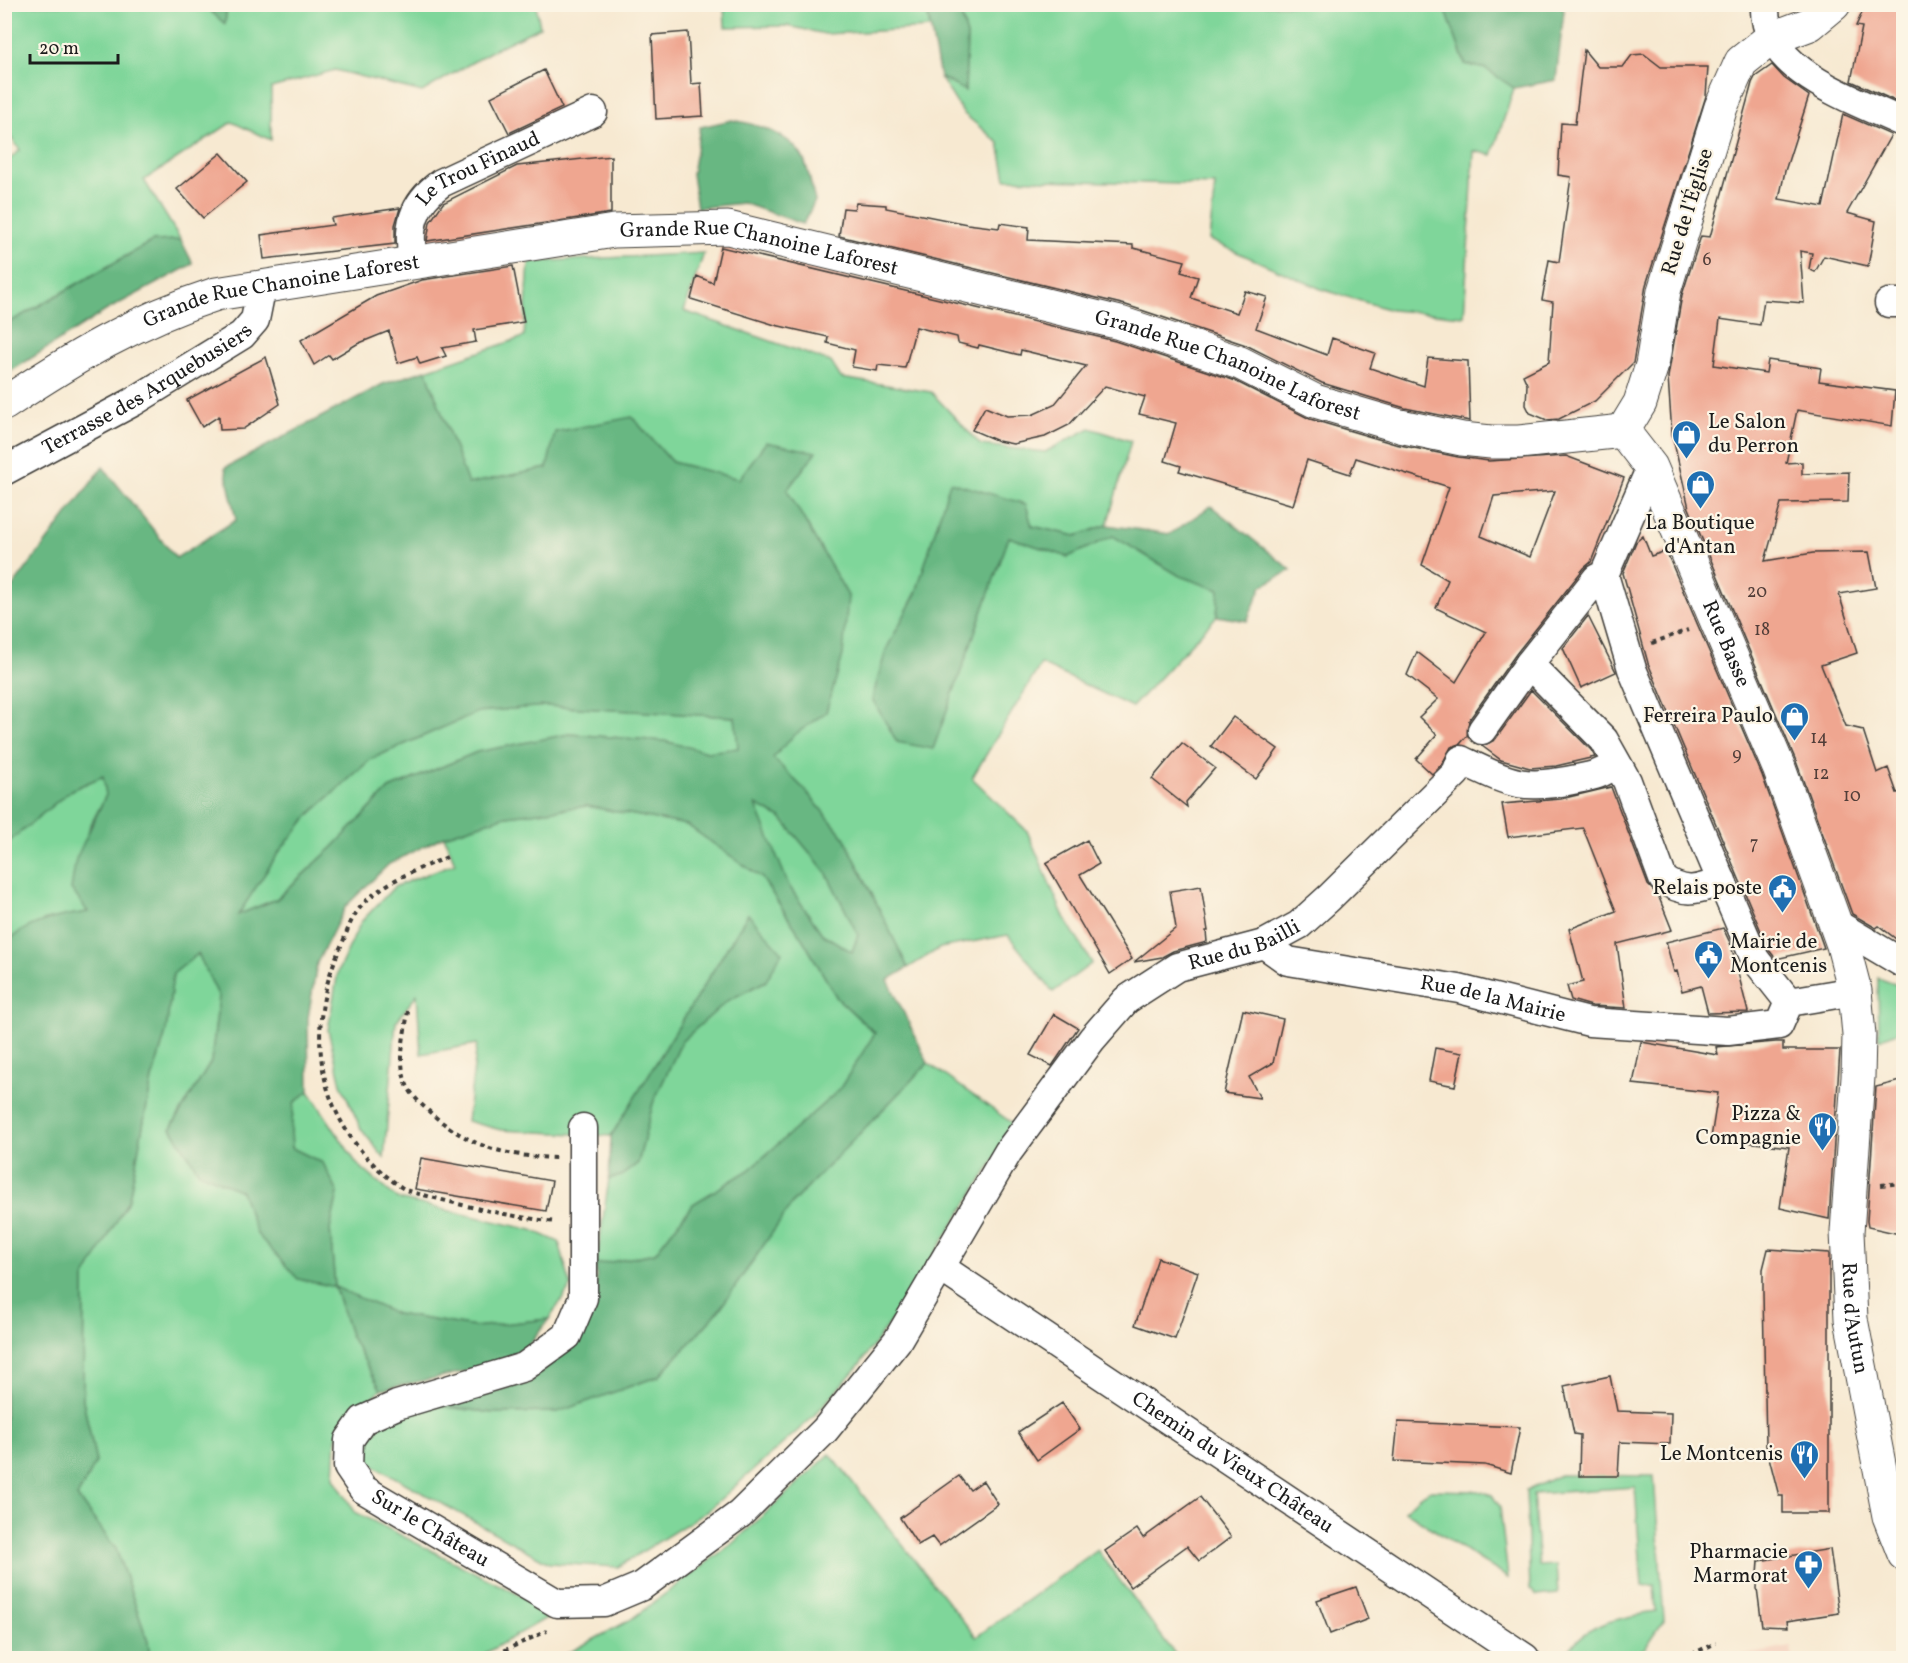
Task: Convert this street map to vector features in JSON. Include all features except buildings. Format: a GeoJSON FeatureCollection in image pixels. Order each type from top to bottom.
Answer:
{"type":"FeatureCollection","features":[{"type":"Feature","properties":{"kind":"main road"},"geometry":{"type":"LineString","coordinates":[[1770,39],[1810,24],[1834,4]]}},
{"type":"Feature","properties":{"kind":"main road","name":"Rue de l'Église"},"geometry":{"type":"LineString","coordinates":[[1623,430],[1640,404],[1652,365],[1664,291],[1721,107],[1741,62],[1770,39]]}},
{"type":"Feature","properties":{"kind":"main road","name":"Grande Rue Chanoine Laforest"},"geometry":{"type":"LineString","coordinates":[[4,405],[69,361],[130,327],[171,309],[216,294],[614,231],[728,228],[1120,323],[1240,363],[1315,401],[1400,426],[1462,439],[1520,442],[1623,430]]}},
{"type":"Feature","properties":{"kind":"main road","name":"Rue Basse"},"geometry":{"type":"LineString","coordinates":[[1623,430],[1651,467],[1779,768],[1835,923],[1855,991]]}},
{"type":"Feature","properties":{"kind":"main road","name":"Rue d'Autun"},"geometry":{"type":"LineString","coordinates":[[1855,991],[1859,1035],[1858,1077],[1847,1232],[1851,1319],[1889,1516],[1904,1554]]}},
{"type":"Feature","properties":{"kind":"street"},"geometry":{"type":"LineString","coordinates":[[1765,4],[1770,39],[1791,62],[1810,78],[1904,123]]}},
{"type":"Feature","properties":{"kind":"street","name":"Le Trou Finaud"},"geometry":{"type":"LineString","coordinates":[[413,261],[410,241],[412,225],[418,207],[426,194],[441,183],[593,112]]}},
{"type":"Feature","properties":{"kind":"street","name":"Terrasse des Arquebusiers"},"geometry":{"type":"LineString","coordinates":[[4,471],[133,402],[242,335],[255,320],[262,285]]}},
{"type":"Feature","properties":{"kind":"street"},"geometry":{"type":"LineString","coordinates":[[1651,467],[1604,575],[1627,654],[1755,959],[1789,1002],[1855,991]]}},
{"type":"Feature","properties":{"kind":"street"},"geometry":{"type":"LineString","coordinates":[[1482,730],[1529,664],[1597,578],[1604,575]]}},
{"type":"Feature","properties":{"kind":"street"},"geometry":{"type":"LineString","coordinates":[[1529,664],[1604,740],[1615,764],[1627,781],[1663,879],[1675,888],[1687,890],[1722,881]]}},
{"type":"Feature","properties":{"kind":"street","name":"Rue du Bailli"},"geometry":{"type":"LineString","coordinates":[[897,1341],[1008,1152],[1092,1039],[1126,1000],[1177,967],[1264,944],[1299,925],[1456,773],[1461,760],[1510,783],[1543,787],[1604,773],[1615,764]]}},
{"type":"Feature","properties":{"kind":"street"},"geometry":{"type":"LineString","coordinates":[[1835,923],[1904,964]]}},
{"type":"Feature","properties":{"kind":"street","name":"Rue de la Mairie"},"geometry":{"type":"LineString","coordinates":[[1264,944],[1288,962],[1459,989],[1589,1022],[1728,1031],[1779,1025],[1789,1002]]}},
{"type":"Feature","properties":{"kind":"street","name":"Sur le Château"},"geometry":{"type":"LineString","coordinates":[[583,1128],[584,1298],[567,1336],[524,1367],[397,1405],[363,1419],[349,1440],[348,1467],[363,1489],[556,1603],[604,1602],[642,1586],[740,1514],[825,1430],[897,1341]]}},
{"type":"Feature","properties":{"kind":"street","name":"Chemin du Vieux Château"},"geometry":{"type":"LineString","coordinates":[[940,1267],[1525,1659]]}},
{"type":"Feature","properties":{"kind":"path"},"geometry":{"type":"LineString","coordinates":[[1627,654],[1716,621]]}},
{"type":"Feature","properties":{"kind":"path"},"geometry":{"type":"LineString","coordinates":[[447,857],[390,882],[356,913],[331,968],[319,1026],[325,1086],[344,1129],[370,1163],[404,1189],[465,1206],[583,1225]]}},
{"type":"Feature","properties":{"kind":"path"},"geometry":{"type":"LineString","coordinates":[[408,1011],[402,1056],[405,1079],[415,1099],[459,1137],[529,1157],[583,1159]]}},
{"type":"Feature","properties":{"kind":"path"},"geometry":{"type":"LineString","coordinates":[[1683,1659],[1716,1643]]}},
{"type":"Feature","properties":{"kind":"shaded area"},"geometry":{"type":"Polygon","coordinates":[[[1791,1647],[1793,1658],[1728,1658],[1791,1647]]]}},
{"type":"Feature","properties":{"kind":"green space"},"geometry":{"type":"Polygon","coordinates":[[[5,5],[204,5],[225,24],[227,5],[536,5],[540,27],[495,49],[422,92],[335,70],[271,88],[271,140],[232,122],[144,180],[181,240],[152,241],[5,325],[4,164],[20,150],[5,130],[5,5]]]}},
{"type":"Feature","properties":{"kind":"green space"},"geometry":{"type":"Polygon","coordinates":[[[204,5],[227,5],[225,24],[204,5]]]}},
{"type":"Feature","properties":{"kind":"green space"},"geometry":{"type":"Polygon","coordinates":[[[724,5],[926,5],[930,28],[825,34],[788,26],[725,27],[724,5]]]}},
{"type":"Feature","properties":{"kind":"green space"},"geometry":{"type":"Polygon","coordinates":[[[926,5],[958,5],[967,35],[965,91],[940,77],[926,5]]]}},
{"type":"Feature","properties":{"kind":"green space"},"geometry":{"type":"Polygon","coordinates":[[[958,5],[1444,5],[1465,64],[1486,69],[1514,88],[1492,155],[1474,151],[1464,316],[1391,310],[1321,289],[1209,240],[1215,185],[1006,179],[999,143],[963,113],[940,77],[965,91],[967,35],[958,5]]]}},
{"type":"Feature","properties":{"kind":"green space"},"geometry":{"type":"Polygon","coordinates":[[[1444,5],[1561,5],[1564,10],[1556,80],[1514,88],[1486,69],[1465,64],[1444,5]]]}},
{"type":"Feature","properties":{"kind":"green space"},"geometry":{"type":"Polygon","coordinates":[[[732,120],[771,131],[789,141],[802,156],[815,201],[803,224],[743,203],[697,208],[692,174],[700,127],[732,120]]]}},
{"type":"Feature","properties":{"kind":"green space"},"geometry":{"type":"Polygon","coordinates":[[[181,240],[193,264],[107,310],[5,375],[5,325],[153,241],[181,240]]]}},
{"type":"Feature","properties":{"kind":"green space"},"geometry":{"type":"Polygon","coordinates":[[[704,253],[684,311],[831,362],[841,378],[931,392],[981,445],[1045,452],[1090,428],[1131,441],[1107,525],[1076,536],[1032,526],[950,483],[916,593],[886,650],[933,749],[1009,537],[1068,557],[1113,535],[1180,576],[1219,590],[1217,616],[1132,707],[1041,664],[972,778],[1027,831],[1064,917],[1092,963],[1053,992],[1008,935],[940,948],[908,968],[844,837],[805,790],[772,758],[793,736],[826,712],[848,596],[787,490],[815,453],[766,442],[739,479],[672,462],[632,417],[548,468],[467,484],[426,370],[524,337],[529,262],[704,253]]]}},
{"type":"Feature","properties":{"kind":"green space"},"geometry":{"type":"Polygon","coordinates":[[[426,370],[468,484],[547,468],[555,432],[632,417],[672,462],[739,479],[766,442],[816,452],[787,490],[848,596],[843,655],[826,712],[793,736],[773,758],[805,790],[844,837],[908,968],[888,980],[928,1063],[794,1201],[717,1313],[659,1376],[558,1412],[494,1413],[431,1405],[528,1383],[578,1339],[597,1306],[596,1265],[655,1253],[693,1204],[749,1170],[839,1090],[875,1033],[837,998],[802,938],[762,878],[687,825],[587,806],[506,816],[444,836],[389,864],[346,906],[317,963],[308,1018],[309,1091],[294,1103],[291,1131],[292,1148],[323,1163],[338,1193],[330,1229],[335,1287],[298,1279],[257,1234],[241,1191],[199,1172],[171,1128],[211,1062],[219,997],[198,954],[173,974],[166,1032],[152,1079],[129,1199],[84,1279],[83,1400],[96,1462],[77,1497],[116,1549],[148,1642],[150,1658],[5,1658],[5,944],[23,930],[43,921],[88,912],[71,889],[76,859],[106,795],[103,776],[71,790],[5,845],[5,603],[10,590],[103,467],[176,558],[236,520],[225,468],[383,384],[426,370]],[[546,706],[478,712],[371,759],[310,814],[279,852],[238,915],[277,899],[333,847],[389,789],[477,752],[569,734],[664,741],[707,752],[738,748],[735,717],[546,706]],[[756,805],[789,886],[822,934],[852,952],[858,935],[826,872],[781,818],[756,805]]]}},
{"type":"Feature","properties":{"kind":"green space"},"geometry":{"type":"Polygon","coordinates":[[[950,482],[1026,504],[1032,526],[1076,536],[1107,525],[1170,534],[1211,506],[1291,570],[1262,586],[1247,621],[1217,616],[1219,590],[1180,576],[1113,536],[1068,557],[1009,537],[933,749],[897,742],[872,699],[886,650],[916,593],[950,482]]]}},
{"type":"Feature","properties":{"kind":"green space"},"geometry":{"type":"Polygon","coordinates":[[[546,706],[735,717],[739,749],[707,752],[664,741],[569,734],[477,752],[389,789],[333,847],[276,899],[237,915],[279,852],[310,814],[371,759],[478,712],[546,706]]]}},
{"type":"Feature","properties":{"kind":"green space"},"geometry":{"type":"Polygon","coordinates":[[[104,776],[106,795],[89,828],[88,912],[54,918],[33,925],[5,944],[5,845],[71,790],[104,776]]]}},
{"type":"Feature","properties":{"kind":"green space"},"geometry":{"type":"Polygon","coordinates":[[[755,804],[781,818],[826,872],[858,935],[852,952],[822,934],[789,886],[755,804]]]}},
{"type":"Feature","properties":{"kind":"green space"},"geometry":{"type":"Polygon","coordinates":[[[587,806],[687,825],[762,878],[802,938],[837,998],[875,1034],[839,1090],[749,1170],[693,1204],[655,1253],[596,1265],[609,1179],[621,1176],[638,1163],[653,1103],[682,1041],[727,1001],[766,981],[748,914],[611,1136],[501,1130],[467,1121],[477,1044],[421,1054],[417,994],[396,1022],[384,1158],[361,1129],[341,1084],[328,1030],[338,971],[361,922],[394,887],[455,863],[444,836],[506,816],[587,806]]]}},
{"type":"Feature","properties":{"kind":"green space"},"geometry":{"type":"Polygon","coordinates":[[[748,914],[782,952],[766,981],[727,1001],[682,1041],[653,1103],[638,1163],[621,1176],[609,1179],[611,1136],[748,914]]]}},
{"type":"Feature","properties":{"kind":"green space"},"geometry":{"type":"Polygon","coordinates":[[[198,953],[219,997],[211,1062],[171,1128],[199,1172],[241,1191],[257,1234],[335,1286],[330,1229],[338,1193],[323,1163],[292,1148],[294,1103],[309,1091],[357,1164],[398,1199],[532,1230],[559,1242],[571,1286],[549,1319],[475,1327],[396,1314],[335,1288],[350,1335],[381,1390],[346,1421],[336,1438],[334,1478],[355,1512],[555,1613],[477,1658],[150,1658],[148,1642],[116,1549],[77,1497],[96,1462],[83,1400],[84,1279],[129,1199],[152,1079],[166,1032],[173,974],[198,953]]]}},
{"type":"Feature","properties":{"kind":"green space"},"geometry":{"type":"Polygon","coordinates":[[[1878,978],[1903,987],[1903,1030],[1879,1039],[1878,978]]]}},
{"type":"Feature","properties":{"kind":"green space"},"geometry":{"type":"Polygon","coordinates":[[[928,1063],[1016,1126],[900,1308],[861,1363],[812,1418],[706,1512],[618,1567],[549,1563],[369,1463],[369,1439],[383,1421],[431,1405],[494,1413],[557,1412],[659,1376],[717,1313],[794,1201],[928,1063]]]}},
{"type":"Feature","properties":{"kind":"green space"},"geometry":{"type":"Polygon","coordinates":[[[335,1287],[396,1314],[475,1327],[549,1319],[528,1347],[486,1367],[381,1390],[350,1335],[335,1287]]]}},
{"type":"Feature","properties":{"kind":"green space"},"geometry":{"type":"Polygon","coordinates":[[[830,1454],[976,1637],[1097,1550],[1178,1658],[559,1658],[630,1620],[733,1543],[830,1454]]]}},
{"type":"Feature","properties":{"kind":"green space"},"geometry":{"type":"Polygon","coordinates":[[[1560,1475],[1654,1476],[1664,1620],[1646,1647],[1631,1658],[1565,1658],[1581,1636],[1592,1629],[1616,1620],[1656,1612],[1654,1585],[1642,1586],[1635,1487],[1533,1494],[1539,1566],[1556,1565],[1558,1594],[1537,1596],[1530,1589],[1526,1491],[1560,1475]]]}},
{"type":"Feature","properties":{"kind":"green space"},"geometry":{"type":"Polygon","coordinates":[[[1431,1490],[1478,1491],[1492,1495],[1500,1507],[1508,1578],[1405,1511],[1418,1497],[1431,1490]]]}},
{"type":"Feature","properties":{"kind":"place","name":"Le Salon du Perron"},"geometry":{"type":"Point","coordinates":[1687,460]}},
{"type":"Feature","properties":{"kind":"place","name":"La Boutique d'Antan"},"geometry":{"type":"Point","coordinates":[1700,510]}},
{"type":"Feature","properties":{"kind":"place","name":"Ferreira Paulo"},"geometry":{"type":"Point","coordinates":[1794,742]}},
{"type":"Feature","properties":{"kind":"place","name":"Relais poste"},"geometry":{"type":"Point","coordinates":[1783,914]}},
{"type":"Feature","properties":{"kind":"place","name":"Mairie de Montcenis"},"geometry":{"type":"Point","coordinates":[1709,980]}},
{"type":"Feature","properties":{"kind":"place","name":"Pizza & Compagnie"},"geometry":{"type":"Point","coordinates":[1822,1152]}},
{"type":"Feature","properties":{"kind":"place","name":"Le Montcenis"},"geometry":{"type":"Point","coordinates":[1804,1480]}},
{"type":"Feature","properties":{"kind":"place","name":"Pharmacie Marmorat"},"geometry":{"type":"Point","coordinates":[1809,1590]}}]}
